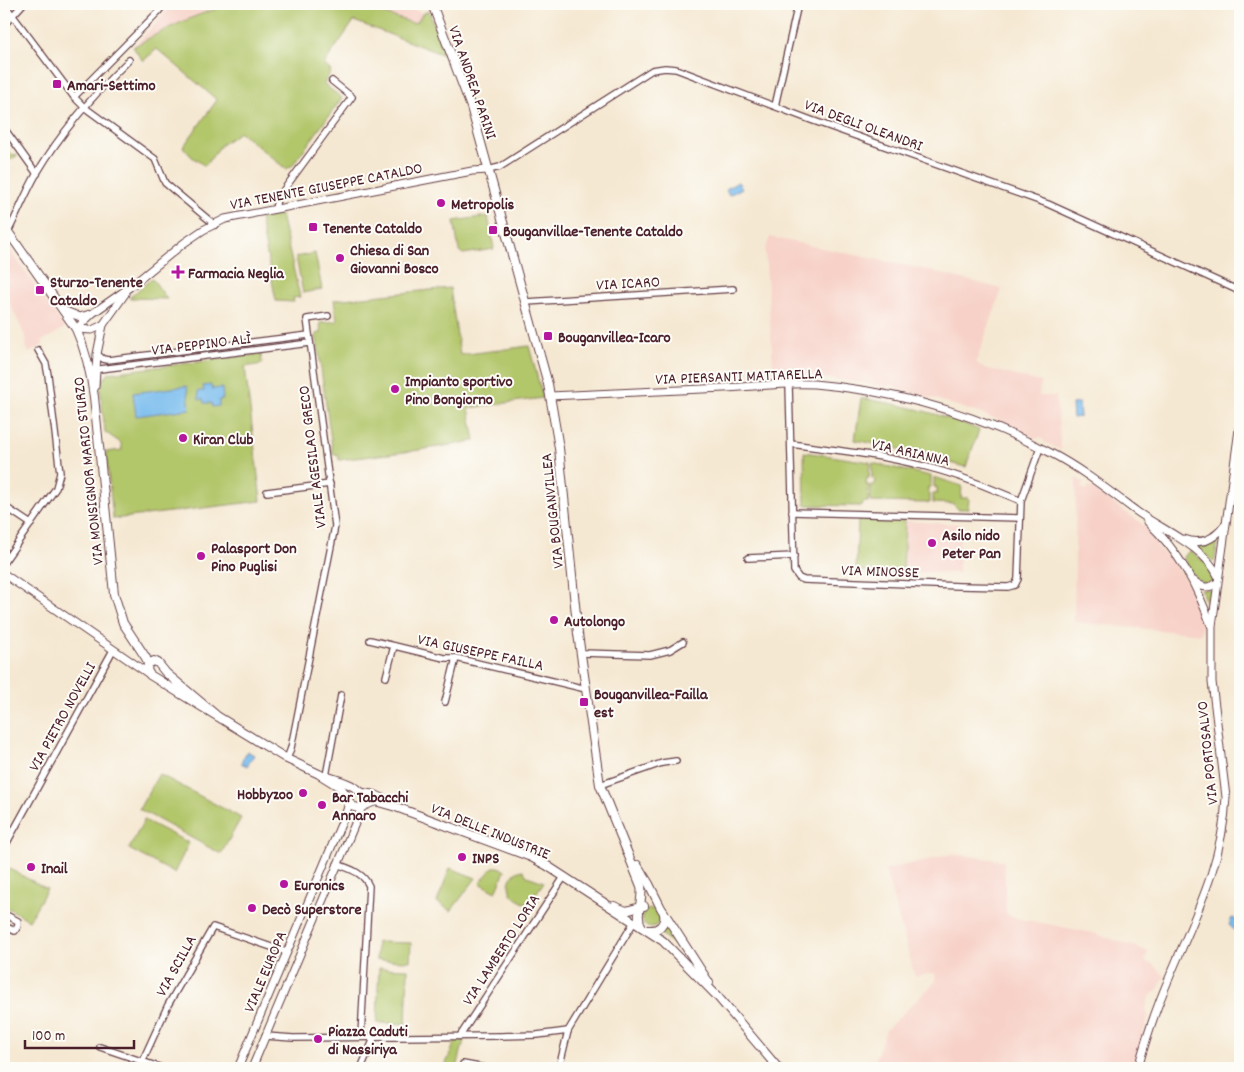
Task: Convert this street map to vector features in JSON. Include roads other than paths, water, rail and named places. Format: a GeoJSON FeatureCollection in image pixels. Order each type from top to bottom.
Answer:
{"type":"FeatureCollection","features":[{"type":"Feature","properties":{"kind":"main road","name":"VIA ANDREA PARINI"},"geometry":{"type":"LineString","coordinates":[[432,4],[471,107],[488,170]]}},
{"type":"Feature","properties":{"kind":"main road","name":"VIA BOUGANVILLEA"},"geometry":{"type":"LineString","coordinates":[[488,170],[526,302],[550,396],[559,448],[581,653],[600,786],[627,850]]}},
{"type":"Feature","properties":{"kind":"main road","name":"VIA MONSIGNOR MARIO STURZO"},"geometry":{"type":"LineString","coordinates":[[6,229],[76,329],[93,370],[94,397],[114,594],[123,623],[152,668]]}},
{"type":"Feature","properties":{"kind":"main road"},"geometry":{"type":"LineString","coordinates":[[152,668],[166,673],[216,715]]}},
{"type":"Feature","properties":{"kind":"main road"},"geometry":{"type":"LineString","coordinates":[[152,668],[216,715],[287,759],[322,775],[339,780],[362,792],[366,799],[363,806]]}},
{"type":"Feature","properties":{"kind":"main road"},"geometry":{"type":"LineString","coordinates":[[322,775],[340,787],[354,807],[363,806],[375,801],[396,806]]}},
{"type":"Feature","properties":{"kind":"main road"},"geometry":{"type":"LineString","coordinates":[[349,800],[351,793],[356,791],[375,795],[396,806]]}},
{"type":"Feature","properties":{"kind":"main road","name":"VIA DELLE INDUSTRIE"},"geometry":{"type":"LineString","coordinates":[[396,806],[531,857],[599,899]]}},
{"type":"Feature","properties":{"kind":"main road"},"geometry":{"type":"LineString","coordinates":[[627,850],[649,884],[665,918],[661,926],[653,930],[645,928],[638,919],[642,908],[643,894],[627,850]]}},
{"type":"Feature","properties":{"kind":"main road"},"geometry":{"type":"LineString","coordinates":[[599,899],[626,911],[651,904],[662,910],[718,997]]}},
{"type":"Feature","properties":{"kind":"main road"},"geometry":{"type":"LineString","coordinates":[[599,899],[645,928],[669,946],[718,997],[778,1068]]}},
{"type":"Feature","properties":{"kind":"street"},"geometry":{"type":"LineString","coordinates":[[4,4],[74,97],[84,107],[155,160],[165,184],[215,225]]}},
{"type":"Feature","properties":{"kind":"street"},"geometry":{"type":"LineString","coordinates":[[4,25],[23,4]]}},
{"type":"Feature","properties":{"kind":"street"},"geometry":{"type":"LineString","coordinates":[[74,97],[164,4]]}},
{"type":"Feature","properties":{"kind":"street"},"geometry":{"type":"LineString","coordinates":[[774,106],[798,4]]}},
{"type":"Feature","properties":{"kind":"street"},"geometry":{"type":"LineString","coordinates":[[6,229],[36,174],[84,107],[130,60]]}},
{"type":"Feature","properties":{"kind":"street","name":"VIA DEGLI OLEANDRI"},"geometry":{"type":"LineString","coordinates":[[488,170],[500,167],[655,70],[676,69],[1048,204],[1235,289],[1240,293]]}},
{"type":"Feature","properties":{"kind":"street"},"geometry":{"type":"LineString","coordinates":[[275,209],[278,199],[352,97],[332,81]]}},
{"type":"Feature","properties":{"kind":"street"},"geometry":{"type":"LineString","coordinates":[[4,128],[36,174]]}},
{"type":"Feature","properties":{"kind":"street","name":"VIA TENENTE GIUSEPPE CATALDO"},"geometry":{"type":"LineString","coordinates":[[130,287],[184,243],[226,219],[472,171],[488,170]]}},
{"type":"Feature","properties":{"kind":"street"},"geometry":{"type":"LineString","coordinates":[[76,329],[93,313],[130,287]]}},
{"type":"Feature","properties":{"kind":"street"},"geometry":{"type":"LineString","coordinates":[[93,370],[104,325],[130,287]]}},
{"type":"Feature","properties":{"kind":"street","name":"VIA ICARO"},"geometry":{"type":"LineString","coordinates":[[526,302],[733,289]]}},
{"type":"Feature","properties":{"kind":"street"},"geometry":{"type":"LineString","coordinates":[[63,310],[80,317],[93,313]]}},
{"type":"Feature","properties":{"kind":"street","name":"VIALE AGESILAO GRECO"},"geometry":{"type":"LineString","coordinates":[[287,759],[293,738],[335,526],[307,319],[328,316]]}},
{"type":"Feature","properties":{"kind":"street"},"geometry":{"type":"LineString","coordinates":[[76,329],[92,330],[104,325]]}},
{"type":"Feature","properties":{"kind":"street","name":"VIA PEPPINO ALÌ"},"geometry":{"type":"LineString","coordinates":[[97,354],[103,359],[108,360],[309,335]]}},
{"type":"Feature","properties":{"kind":"street","name":"VIA PEPPINO ALÌ"},"geometry":{"type":"LineString","coordinates":[[93,370],[310,343]]}},
{"type":"Feature","properties":{"kind":"street"},"geometry":{"type":"LineString","coordinates":[[4,562],[56,488],[60,472],[48,375],[46,364],[38,350]]}},
{"type":"Feature","properties":{"kind":"street","name":"VIA PIERSANTI MATTARELLA"},"geometry":{"type":"LineString","coordinates":[[550,396],[812,384],[839,387],[924,403],[987,424],[1048,451],[1089,476],[1139,513]]}},
{"type":"Feature","properties":{"kind":"street","name":"VIA MINOSSE"},"geometry":{"type":"LineString","coordinates":[[789,385],[794,571],[799,578],[804,580],[1015,585],[1018,579],[1021,501],[1040,448]]}},
{"type":"Feature","properties":{"kind":"street","name":"VIA PORTOSALVO"},"geometry":{"type":"LineString","coordinates":[[1138,1068],[1159,1003],[1204,896],[1216,860],[1224,825],[1226,797],[1212,682],[1212,626],[1240,422]]}},
{"type":"Feature","properties":{"kind":"street","name":"VIA ARIANNA"},"geometry":{"type":"LineString","coordinates":[[791,444],[881,457],[928,467],[1021,501]]}},
{"type":"Feature","properties":{"kind":"street"},"geometry":{"type":"LineString","coordinates":[[267,492],[330,484]]}},
{"type":"Feature","properties":{"kind":"street"},"geometry":{"type":"LineString","coordinates":[[4,506],[31,524]]}},
{"type":"Feature","properties":{"kind":"street"},"geometry":{"type":"LineString","coordinates":[[792,512],[1020,518]]}},
{"type":"Feature","properties":{"kind":"street"},"geometry":{"type":"LineString","coordinates":[[1139,513],[1176,536],[1211,564],[1217,580],[1209,588],[1205,588],[1193,581]]}},
{"type":"Feature","properties":{"kind":"street"},"geometry":{"type":"LineString","coordinates":[[1139,513],[1176,552],[1193,581],[1212,626]]}},
{"type":"Feature","properties":{"kind":"street"},"geometry":{"type":"LineString","coordinates":[[1176,536],[1200,543],[1214,536],[1225,524]]}},
{"type":"Feature","properties":{"kind":"street"},"geometry":{"type":"LineString","coordinates":[[748,558],[794,556]]}},
{"type":"Feature","properties":{"kind":"street"},"geometry":{"type":"LineString","coordinates":[[4,574],[113,650],[132,662],[152,668]]}},
{"type":"Feature","properties":{"kind":"street","name":"VIA GIUSEPPE FAILLA"},"geometry":{"type":"LineString","coordinates":[[370,640],[586,689]]}},
{"type":"Feature","properties":{"kind":"street"},"geometry":{"type":"LineString","coordinates":[[581,653],[650,655],[670,650],[683,642]]}},
{"type":"Feature","properties":{"kind":"street"},"geometry":{"type":"LineString","coordinates":[[386,677],[394,646]]}},
{"type":"Feature","properties":{"kind":"street","name":"VIA PIETRO NOVELLI"},"geometry":{"type":"LineString","coordinates":[[4,848],[113,650]]}},
{"type":"Feature","properties":{"kind":"street"},"geometry":{"type":"LineString","coordinates":[[445,702],[456,658]]}},
{"type":"Feature","properties":{"kind":"street"},"geometry":{"type":"LineString","coordinates":[[322,775],[341,694]]}},
{"type":"Feature","properties":{"kind":"street"},"geometry":{"type":"LineString","coordinates":[[600,786],[662,763],[676,761]]}},
{"type":"Feature","properties":{"kind":"street","name":"VIALE EUROPA"},"geometry":{"type":"LineString","coordinates":[[238,1068],[347,810],[349,800]]}},
{"type":"Feature","properties":{"kind":"street","name":"VIALE EUROPA"},"geometry":{"type":"LineString","coordinates":[[252,1068],[363,806]]}},
{"type":"Feature","properties":{"kind":"street"},"geometry":{"type":"LineString","coordinates":[[337,864],[360,874],[366,879],[369,886],[361,1036]]}},
{"type":"Feature","properties":{"kind":"street","name":"VIA LAMBERTO LORIA"},"geometry":{"type":"LineString","coordinates":[[460,1036],[564,877]]}},
{"type":"Feature","properties":{"kind":"street"},"geometry":{"type":"LineString","coordinates":[[4,914],[18,921],[18,926],[16,931],[4,926]]}},
{"type":"Feature","properties":{"kind":"street"},"geometry":{"type":"LineString","coordinates":[[559,1068],[568,1031],[634,922]]}},
{"type":"Feature","properties":{"kind":"street","name":"VIA SCILLA"},"geometry":{"type":"LineString","coordinates":[[142,1062],[168,1005],[213,927],[286,952]]}},
{"type":"Feature","properties":{"kind":"street"},"geometry":{"type":"LineString","coordinates":[[265,1036],[293,1038],[538,1035],[568,1031]]}},
{"type":"Feature","properties":{"kind":"street"},"geometry":{"type":"LineString","coordinates":[[361,1068],[375,1036]]}},
{"type":"Feature","properties":{"kind":"street"},"geometry":{"type":"LineString","coordinates":[[100,1048],[162,1068]]}},
{"type":"Feature","properties":{"kind":"street"},"geometry":{"type":"LineString","coordinates":[[462,1068],[463,1064],[485,1068]]}},
{"type":"Feature","properties":{"kind":"water"},"geometry":{"type":"Polygon","coordinates":[[[738,182],[742,188],[729,195],[726,189],[738,182]]]}},
{"type":"Feature","properties":{"kind":"water"},"geometry":{"type":"Polygon","coordinates":[[[211,385],[212,389],[222,388],[223,399],[219,400],[219,406],[212,407],[211,403],[204,403],[203,399],[199,400],[198,391],[204,391],[203,386],[211,385]]]}},
{"type":"Feature","properties":{"kind":"water"},"geometry":{"type":"Polygon","coordinates":[[[187,386],[190,409],[136,416],[133,393],[187,386]]]}},
{"type":"Feature","properties":{"kind":"water"},"geometry":{"type":"Polygon","coordinates":[[[1079,403],[1080,417],[1073,418],[1072,404],[1079,403]]]}},
{"type":"Feature","properties":{"kind":"water"},"geometry":{"type":"Polygon","coordinates":[[[247,751],[254,755],[247,766],[241,763],[247,751]]]}},
{"type":"Feature","properties":{"kind":"water"},"geometry":{"type":"Polygon","coordinates":[[[1232,918],[1240,924],[1240,933],[1237,933],[1229,925],[1232,918]]]}},
{"type":"Feature","properties":{"kind":"place","name":"Amari-Settimo"},"geometry":{"type":"Point","coordinates":[57,84]}},
{"type":"Feature","properties":{"kind":"place","name":"Metropolis"},"geometry":{"type":"Point","coordinates":[441,203]}},
{"type":"Feature","properties":{"kind":"place","name":"Tenente Cataldo"},"geometry":{"type":"Point","coordinates":[313,227]}},
{"type":"Feature","properties":{"kind":"place","name":"Bouganvillae-Tenente Cataldo"},"geometry":{"type":"Point","coordinates":[493,230]}},
{"type":"Feature","properties":{"kind":"place","name":"Chiesa di San Giovanni Bosco"},"geometry":{"type":"Point","coordinates":[340,258]}},
{"type":"Feature","properties":{"kind":"place","name":"Farmacia Neglia"},"geometry":{"type":"Point","coordinates":[178,272]}},
{"type":"Feature","properties":{"kind":"place","name":"Sturzo-Tenente Cataldo"},"geometry":{"type":"Point","coordinates":[40,290]}},
{"type":"Feature","properties":{"kind":"place","name":"Bouganvillea-Icaro"},"geometry":{"type":"Point","coordinates":[548,336]}},
{"type":"Feature","properties":{"kind":"place","name":"Impianto sportivo Pino Bongiorno"},"geometry":{"type":"Point","coordinates":[395,389]}},
{"type":"Feature","properties":{"kind":"place","name":"Kiran Club"},"geometry":{"type":"Point","coordinates":[183,438]}},
{"type":"Feature","properties":{"kind":"place","name":"Asilo nido Peter Pan"},"geometry":{"type":"Point","coordinates":[932,543]}},
{"type":"Feature","properties":{"kind":"place","name":"Palasport Don Pino Puglisi"},"geometry":{"type":"Point","coordinates":[201,556]}},
{"type":"Feature","properties":{"kind":"place","name":"Autolongo"},"geometry":{"type":"Point","coordinates":[554,620]}},
{"type":"Feature","properties":{"kind":"place","name":"Bouganvillea-Failla est"},"geometry":{"type":"Point","coordinates":[584,702]}},
{"type":"Feature","properties":{"kind":"place","name":"Hobbyzoo"},"geometry":{"type":"Point","coordinates":[303,793]}},
{"type":"Feature","properties":{"kind":"place","name":"Bar Tabacchi Annaro"},"geometry":{"type":"Point","coordinates":[322,805]}},
{"type":"Feature","properties":{"kind":"place","name":"INPS"},"geometry":{"type":"Point","coordinates":[462,857]}},
{"type":"Feature","properties":{"kind":"place","name":"Inail"},"geometry":{"type":"Point","coordinates":[31,867]}},
{"type":"Feature","properties":{"kind":"place","name":"Euronics"},"geometry":{"type":"Point","coordinates":[284,884]}},
{"type":"Feature","properties":{"kind":"place","name":"Decò Superstore"},"geometry":{"type":"Point","coordinates":[252,908]}},
{"type":"Feature","properties":{"kind":"place","name":"Piazza Caduti di Nassiriya"},"geometry":{"type":"Point","coordinates":[318,1039]}}]}
